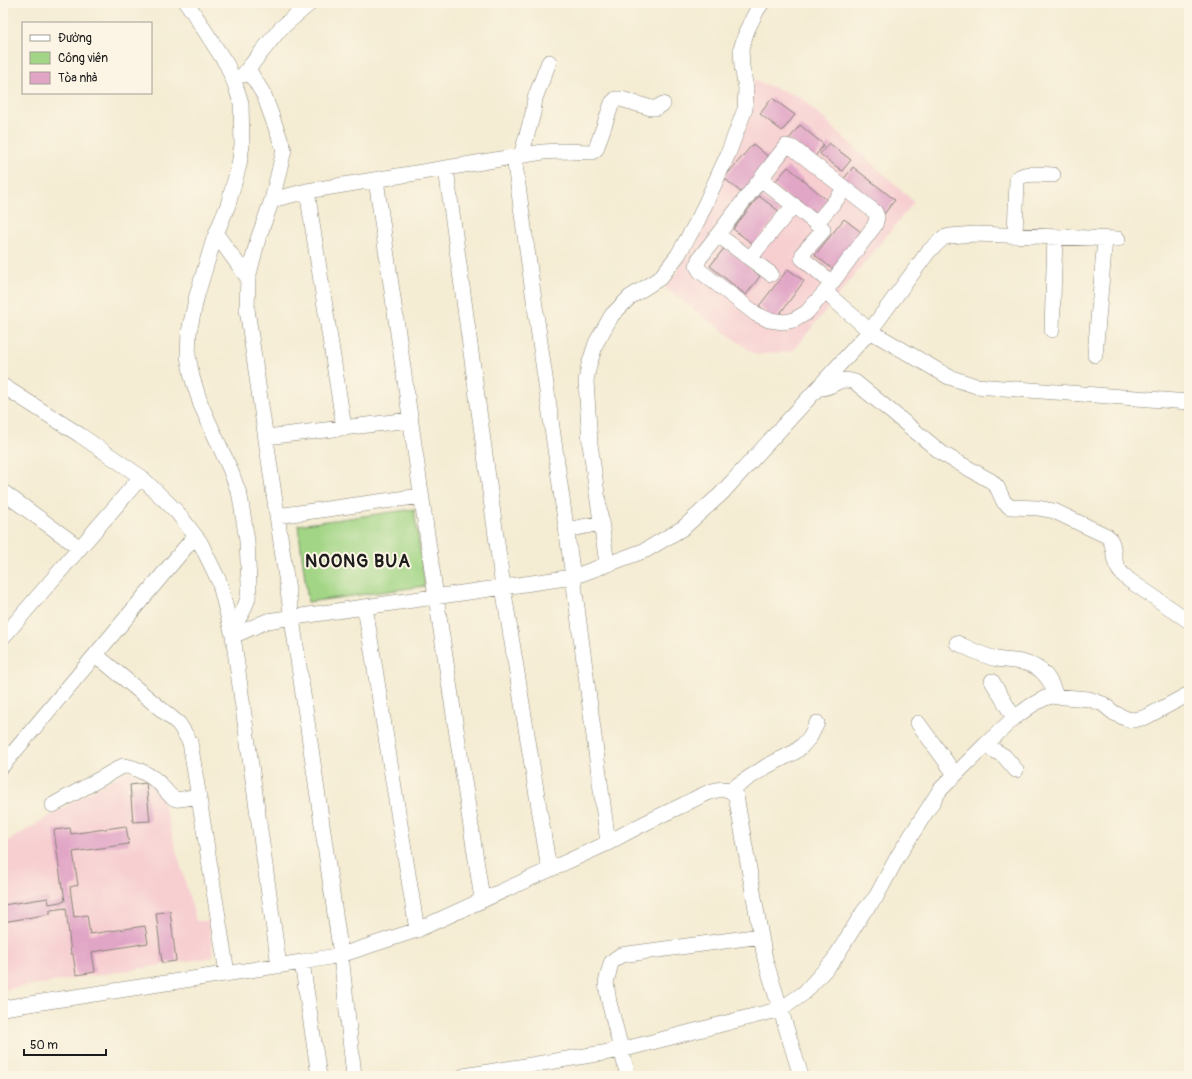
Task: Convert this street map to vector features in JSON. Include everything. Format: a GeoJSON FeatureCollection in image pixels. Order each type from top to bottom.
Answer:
{"type":"FeatureCollection","features":[{"type":"Feature","properties":{"kind":"street"},"geometry":{"type":"LineString","coordinates":[[187,3],[227,65],[236,84],[241,103],[242,145],[239,165],[228,205],[221,241],[205,266],[197,295],[190,332],[188,356],[192,377],[202,405],[240,496],[247,541],[249,584],[248,598],[232,633]]}},
{"type":"Feature","properties":{"kind":"street"},"geometry":{"type":"LineString","coordinates":[[236,84],[280,28],[310,3]]}},
{"type":"Feature","properties":{"kind":"street"},"geometry":{"type":"LineString","coordinates":[[607,564],[590,444],[586,381],[596,343],[612,315],[630,297],[660,278],[678,255],[698,220],[728,154],[745,109],[746,88],[742,67],[741,49],[747,30],[762,3]]}},
{"type":"Feature","properties":{"kind":"street"},"geometry":{"type":"LineString","coordinates":[[549,62],[535,98],[532,120],[518,157],[608,843]]}},
{"type":"Feature","properties":{"kind":"street"},"geometry":{"type":"LineString","coordinates":[[248,69],[264,95],[284,150],[272,200],[258,239],[248,278],[247,309],[341,955],[354,1076]]}},
{"type":"Feature","properties":{"kind":"street"},"geometry":{"type":"LineString","coordinates":[[272,200],[307,191],[543,152],[592,152],[596,149],[612,103],[616,99],[621,99],[651,108],[656,108],[663,104]]}},
{"type":"Feature","properties":{"kind":"street"},"geometry":{"type":"LineString","coordinates":[[788,146],[793,148],[845,189],[875,212],[877,217],[875,225],[829,287],[806,313],[794,320],[784,322],[769,320],[756,314],[700,271],[697,266],[700,259],[718,235],[784,149],[788,146]]}},
{"type":"Feature","properties":{"kind":"street"},"geometry":{"type":"LineString","coordinates":[[446,169],[503,587],[549,869]]}},
{"type":"Feature","properties":{"kind":"street"},"geometry":{"type":"LineString","coordinates":[[1015,236],[1017,179],[1027,174],[1053,175]]}},
{"type":"Feature","properties":{"kind":"street"},"geometry":{"type":"LineString","coordinates":[[761,179],[823,229],[803,253],[802,258],[870,332],[949,377],[976,386],[1189,402]]}},
{"type":"Feature","properties":{"kind":"street"},"geometry":{"type":"LineString","coordinates":[[376,180],[421,496],[482,899]]}},
{"type":"Feature","properties":{"kind":"street"},"geometry":{"type":"LineString","coordinates":[[816,224],[845,189]]}},
{"type":"Feature","properties":{"kind":"street"},"geometry":{"type":"LineString","coordinates":[[307,191],[344,428]]}},
{"type":"Feature","properties":{"kind":"street"},"geometry":{"type":"LineString","coordinates":[[750,258],[794,205]]}},
{"type":"Feature","properties":{"kind":"street"},"geometry":{"type":"LineString","coordinates":[[232,633],[261,623],[292,617],[573,577],[646,550],[683,528],[721,494],[870,332],[928,252],[943,238],[975,234],[1112,239],[1095,355]]}},
{"type":"Feature","properties":{"kind":"street"},"geometry":{"type":"LineString","coordinates":[[718,235],[771,274]]}},
{"type":"Feature","properties":{"kind":"street"},"geometry":{"type":"LineString","coordinates":[[1052,330],[1055,237]]}},
{"type":"Feature","properties":{"kind":"street"},"geometry":{"type":"LineString","coordinates":[[221,241],[248,278]]}},
{"type":"Feature","properties":{"kind":"street"},"geometry":{"type":"LineString","coordinates":[[819,387],[828,387],[833,383],[845,380],[855,382],[943,454],[983,475],[991,481],[997,488],[1004,502],[1010,507],[1038,508],[1054,511],[1107,536],[1112,542],[1117,568],[1121,573],[1189,621]]}},
{"type":"Feature","properties":{"kind":"street"},"geometry":{"type":"LineString","coordinates":[[3,386],[28,400],[141,477],[177,512],[200,542],[219,581],[232,633],[279,966]]}},
{"type":"Feature","properties":{"kind":"street"},"geometry":{"type":"LineString","coordinates":[[266,437],[410,420]]}},
{"type":"Feature","properties":{"kind":"street"},"geometry":{"type":"LineString","coordinates":[[3,637],[141,477]]}},
{"type":"Feature","properties":{"kind":"street"},"geometry":{"type":"LineString","coordinates":[[3,492],[80,548]]}},
{"type":"Feature","properties":{"kind":"street"},"geometry":{"type":"LineString","coordinates":[[278,516],[421,496]]}},
{"type":"Feature","properties":{"kind":"street"},"geometry":{"type":"LineString","coordinates":[[567,530],[601,523]]}},
{"type":"Feature","properties":{"kind":"street"},"geometry":{"type":"LineString","coordinates":[[3,765],[195,536]]}},
{"type":"Feature","properties":{"kind":"street"},"geometry":{"type":"LineString","coordinates":[[365,607],[417,930]]}},
{"type":"Feature","properties":{"kind":"street"},"geometry":{"type":"LineString","coordinates":[[957,643],[997,659],[1025,662],[1032,665],[1052,683],[1056,697]]}},
{"type":"Feature","properties":{"kind":"street"},"geometry":{"type":"LineString","coordinates":[[96,655],[179,724],[190,742],[227,973]]}},
{"type":"Feature","properties":{"kind":"street"},"geometry":{"type":"LineString","coordinates":[[992,681],[1014,718]]}},
{"type":"Feature","properties":{"kind":"street"},"geometry":{"type":"LineString","coordinates":[[464,1076],[621,1050],[780,1009],[804,993],[833,961],[864,911],[876,897],[898,856],[940,790],[1014,718],[1032,705],[1046,698],[1056,697],[1096,701],[1126,719],[1134,720],[1146,717],[1189,694]]}},
{"type":"Feature","properties":{"kind":"street"},"geometry":{"type":"LineString","coordinates":[[730,790],[767,766],[795,752],[810,737],[817,723]]}},
{"type":"Feature","properties":{"kind":"street"},"geometry":{"type":"LineString","coordinates":[[918,723],[955,774]]}},
{"type":"Feature","properties":{"kind":"street"},"geometry":{"type":"LineString","coordinates":[[985,745],[1004,756],[1016,770]]}},
{"type":"Feature","properties":{"kind":"street"},"geometry":{"type":"LineString","coordinates":[[53,805],[124,766],[130,766],[159,783],[170,796],[175,799],[198,795]]}},
{"type":"Feature","properties":{"kind":"street"},"geometry":{"type":"LineString","coordinates":[[3,1008],[305,962],[341,955],[417,930],[482,899],[608,843],[630,830],[698,798],[716,790],[724,789],[730,790],[736,796],[765,959],[801,1076]]}},
{"type":"Feature","properties":{"kind":"street"},"geometry":{"type":"LineString","coordinates":[[628,1076],[609,1002],[606,983],[611,963],[621,956],[761,936]]}},
{"type":"Feature","properties":{"kind":"street"},"geometry":{"type":"LineString","coordinates":[[305,962],[319,1076]]}},
{"type":"Feature","properties":{"kind":"shaded area"},"geometry":{"type":"Polygon","coordinates":[[[754,80],[800,97],[914,202],[793,351],[756,355],[665,288],[696,244],[748,120],[754,80]]]}},
{"type":"Feature","properties":{"kind":"shaded area"},"geometry":{"type":"Polygon","coordinates":[[[130,771],[159,788],[196,921],[209,921],[213,957],[3,990],[3,844],[124,772],[130,771]]]}},
{"type":"Feature","properties":{"kind":"green space"},"geometry":{"type":"Polygon","coordinates":[[[414,509],[425,586],[308,602],[298,525],[414,509]]]}},
{"type":"Feature","properties":{"kind":"building"},"geometry":{"type":"Polygon","coordinates":[[[772,98],[795,115],[782,131],[760,114],[772,98]]]}},
{"type":"Feature","properties":{"kind":"building"},"geometry":{"type":"Polygon","coordinates":[[[800,125],[824,145],[813,159],[789,139],[800,125]]]}},
{"type":"Feature","properties":{"kind":"building"},"geometry":{"type":"Polygon","coordinates":[[[829,143],[851,160],[842,171],[820,154],[829,143]]]}},
{"type":"Feature","properties":{"kind":"building"},"geometry":{"type":"Polygon","coordinates":[[[753,144],[771,159],[743,194],[724,178],[753,144]]]}},
{"type":"Feature","properties":{"kind":"building"},"geometry":{"type":"Polygon","coordinates":[[[788,167],[828,201],[813,218],[773,184],[788,167]]]}},
{"type":"Feature","properties":{"kind":"building"},"geometry":{"type":"Polygon","coordinates":[[[853,167],[895,200],[884,214],[843,180],[853,167]]]}},
{"type":"Feature","properties":{"kind":"building"},"geometry":{"type":"Polygon","coordinates":[[[759,196],[780,212],[754,245],[733,229],[759,196]]]}},
{"type":"Feature","properties":{"kind":"building"},"geometry":{"type":"Polygon","coordinates":[[[844,219],[865,235],[836,272],[815,255],[844,219]]]}},
{"type":"Feature","properties":{"kind":"building"},"geometry":{"type":"Polygon","coordinates":[[[725,247],[760,276],[746,295],[710,266],[725,247]]]}},
{"type":"Feature","properties":{"kind":"building"},"geometry":{"type":"Polygon","coordinates":[[[788,269],[804,281],[776,319],[759,306],[788,269]]]}},
{"type":"Feature","properties":{"kind":"building"},"geometry":{"type":"Polygon","coordinates":[[[146,783],[150,821],[133,822],[130,785],[146,783]]]}},
{"type":"Feature","properties":{"kind":"building"},"geometry":{"type":"Polygon","coordinates":[[[126,826],[129,844],[73,852],[78,885],[70,887],[74,917],[87,915],[90,934],[145,926],[148,943],[92,952],[95,972],[76,975],[73,954],[71,954],[66,908],[50,910],[50,914],[3,922],[3,905],[48,898],[49,904],[65,901],[54,830],[70,828],[71,834],[126,826]]]}},
{"type":"Feature","properties":{"kind":"building"},"geometry":{"type":"Polygon","coordinates":[[[170,911],[176,961],[162,963],[156,913],[170,911]]]}},
{"type":"Feature","properties":{"kind":"district","name":"NOONG BUA"},"geometry":{"type":"Point","coordinates":[358,561]}}]}
